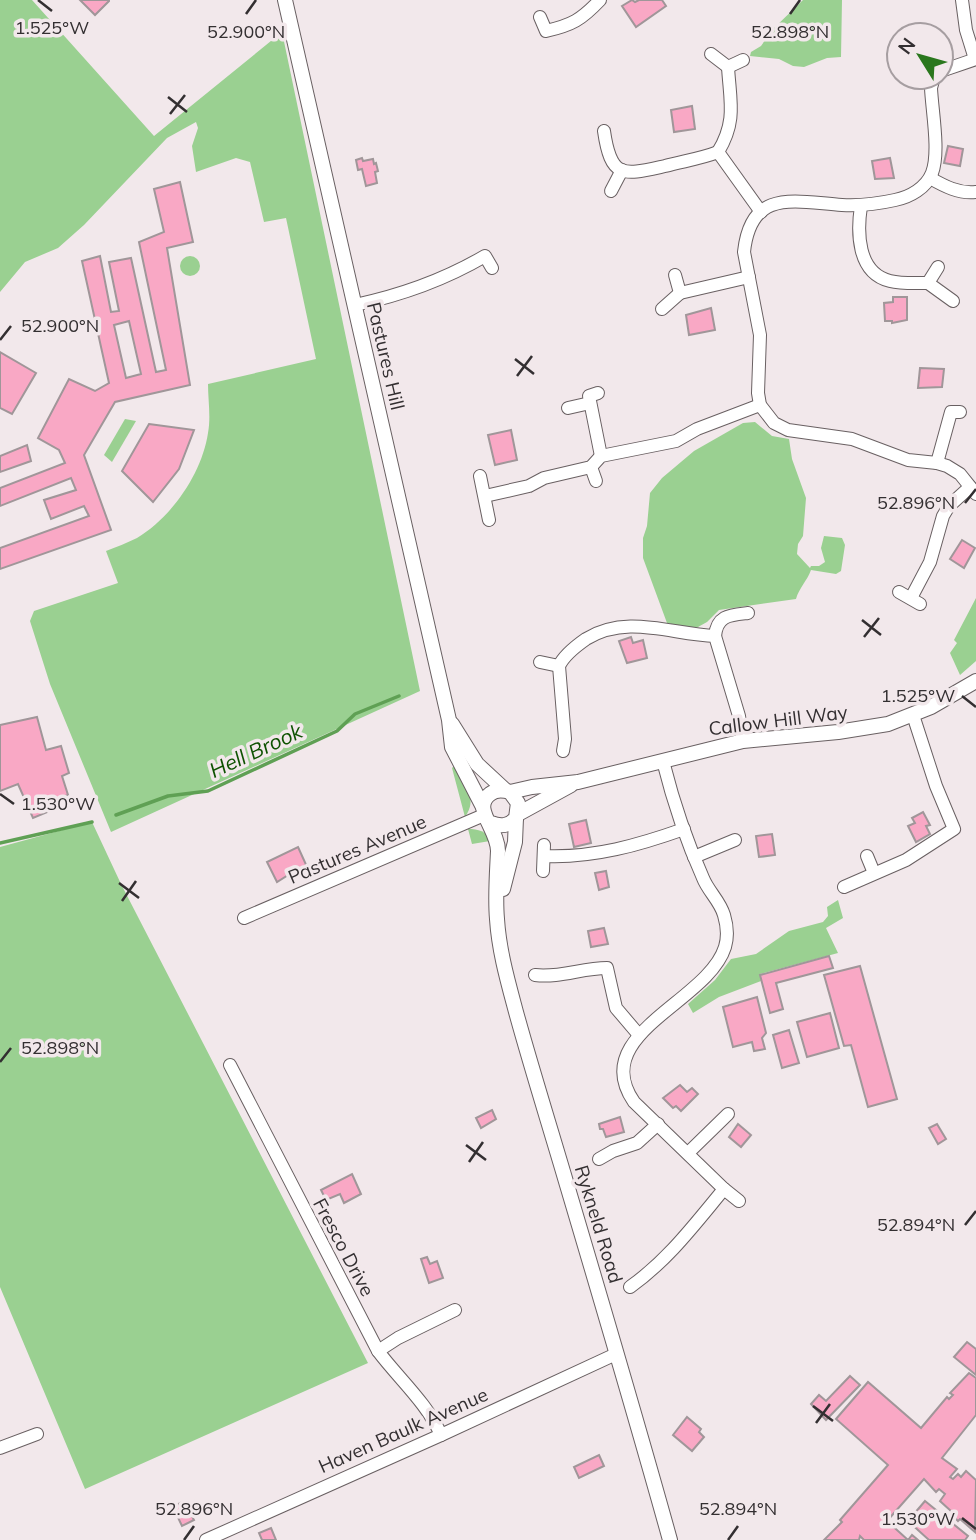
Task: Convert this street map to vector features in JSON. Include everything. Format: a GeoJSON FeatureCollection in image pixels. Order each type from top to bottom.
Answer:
{"type":"FeatureCollection","features":[{"type":"Feature","properties":{"kind":"street","name":"Pastures Hill"},"geometry":{"type":"LineString","coordinates":[[285,0],[449,720],[452,747],[486,815]]}},
{"type":"Feature","properties":{"kind":"street"},"geometry":{"type":"LineString","coordinates":[[540,17],[546,32],[572,25],[583,18],[600,0]]}},
{"type":"Feature","properties":{"kind":"street"},"geometry":{"type":"LineString","coordinates":[[955,66],[975,59],[966,30],[962,0]]}},
{"type":"Feature","properties":{"kind":"street"},"geometry":{"type":"LineString","coordinates":[[604,131],[612,162],[622,170],[632,173],[695,161],[718,152],[728,134],[732,119],[728,67],[711,54]]}},
{"type":"Feature","properties":{"kind":"street"},"geometry":{"type":"LineString","coordinates":[[728,67],[743,60]]}},
{"type":"Feature","properties":{"kind":"street"},"geometry":{"type":"LineString","coordinates":[[910,598],[930,562],[948,506],[973,491],[953,469],[937,463],[908,460],[852,439],[788,430],[774,423],[760,405],[760,335],[744,252],[745,241],[753,222],[761,212],[775,203],[792,200],[861,206],[903,198],[919,190],[930,178],[935,160],[931,91]]}},
{"type":"Feature","properties":{"kind":"street"},"geometry":{"type":"LineString","coordinates":[[718,152],[761,212]]}},
{"type":"Feature","properties":{"kind":"street"},"geometry":{"type":"LineString","coordinates":[[611,191],[622,170]]}},
{"type":"Feature","properties":{"kind":"street"},"geometry":{"type":"LineString","coordinates":[[930,178],[962,192],[976,192]]}},
{"type":"Feature","properties":{"kind":"street"},"geometry":{"type":"LineString","coordinates":[[861,206],[859,234],[863,254],[872,270],[886,280],[928,283],[953,301]]}},
{"type":"Feature","properties":{"kind":"street"},"geometry":{"type":"LineString","coordinates":[[355,305],[397,297],[461,270],[485,256],[492,268]]}},
{"type":"Feature","properties":{"kind":"street"},"geometry":{"type":"LineString","coordinates":[[928,283],[937,267]]}},
{"type":"Feature","properties":{"kind":"street"},"geometry":{"type":"LineString","coordinates":[[675,275],[680,293]]}},
{"type":"Feature","properties":{"kind":"street"},"geometry":{"type":"LineString","coordinates":[[662,309],[680,293],[749,277]]}},
{"type":"Feature","properties":{"kind":"street"},"geometry":{"type":"LineString","coordinates":[[568,408],[594,398],[601,456]]}},
{"type":"Feature","properties":{"kind":"street"},"geometry":{"type":"LineString","coordinates":[[485,496],[591,467],[601,456],[676,441],[697,429],[760,405]]}},
{"type":"Feature","properties":{"kind":"street"},"geometry":{"type":"LineString","coordinates":[[937,463],[951,412],[960,412]]}},
{"type":"Feature","properties":{"kind":"street"},"geometry":{"type":"LineString","coordinates":[[591,467],[596,481]]}},
{"type":"Feature","properties":{"kind":"street"},"geometry":{"type":"LineString","coordinates":[[480,476],[489,520]]}},
{"type":"Feature","properties":{"kind":"street"},"geometry":{"type":"LineString","coordinates":[[743,741],[739,716],[715,636],[721,619],[727,615],[748,613]]}},
{"type":"Feature","properties":{"kind":"street"},"geometry":{"type":"LineString","coordinates":[[563,751],[565,739],[559,666],[562,659],[581,643],[612,627],[633,625],[715,636]]}},
{"type":"Feature","properties":{"kind":"street"},"geometry":{"type":"LineString","coordinates":[[540,662],[559,666]]}},
{"type":"Feature","properties":{"kind":"street","name":"Callow Hill Way"},"geometry":{"type":"LineString","coordinates":[[508,791],[578,782],[743,741],[862,729],[913,715],[944,701],[976,681]]}},
{"type":"Feature","properties":{"kind":"street"},"geometry":{"type":"LineString","coordinates":[[844,887],[916,854],[954,829],[936,786],[913,715]]}},
{"type":"Feature","properties":{"kind":"street","name":"Pastures Hill"},"geometry":{"type":"LineString","coordinates":[[449,720],[477,764],[508,791]]}},
{"type":"Feature","properties":{"kind":"street"},"geometry":{"type":"LineString","coordinates":[[663,761],[674,802],[694,857],[707,888],[724,914],[727,937],[709,975],[639,1035],[623,1062],[624,1084],[635,1102],[739,1201]]}},
{"type":"Feature","properties":{"kind":"street","name":"Callow Hill Way"},"geometry":{"type":"LineString","coordinates":[[517,816],[578,782]]}},
{"type":"Feature","properties":{"kind":"street"},"geometry":{"type":"LineString","coordinates":[[508,791],[518,803],[517,816],[508,825],[499,826],[486,815],[487,796],[492,792],[508,791]]}},
{"type":"Feature","properties":{"kind":"street","name":"Pastures Avenue"},"geometry":{"type":"LineString","coordinates":[[244,918],[486,815]]}},
{"type":"Feature","properties":{"kind":"street","name":"Rykneld Road"},"geometry":{"type":"LineString","coordinates":[[486,815],[498,842],[496,918],[500,948],[526,1048],[670,1540]]}},
{"type":"Feature","properties":{"kind":"street","name":"Rykneld Road"},"geometry":{"type":"LineString","coordinates":[[496,918],[515,842],[517,816]]}},
{"type":"Feature","properties":{"kind":"street"},"geometry":{"type":"LineString","coordinates":[[543,871],[545,850],[593,854],[642,844],[684,830]]}},
{"type":"Feature","properties":{"kind":"street"},"geometry":{"type":"LineString","coordinates":[[694,857],[735,840]]}},
{"type":"Feature","properties":{"kind":"street"},"geometry":{"type":"LineString","coordinates":[[867,856],[874,873]]}},
{"type":"Feature","properties":{"kind":"street"},"geometry":{"type":"LineString","coordinates":[[536,975],[549,977],[592,968],[607,968],[617,1008],[639,1035]]}},
{"type":"Feature","properties":{"kind":"street","name":"Fresco Drive"},"geometry":{"type":"LineString","coordinates":[[230,1065],[378,1351],[402,1383],[428,1409],[441,1435]]}},
{"type":"Feature","properties":{"kind":"street"},"geometry":{"type":"LineString","coordinates":[[688,1153],[728,1114]]}},
{"type":"Feature","properties":{"kind":"street"},"geometry":{"type":"LineString","coordinates":[[599,1159],[637,1143],[658,1124]]}},
{"type":"Feature","properties":{"kind":"street"},"geometry":{"type":"LineString","coordinates":[[630,1287],[671,1254],[724,1189]]}},
{"type":"Feature","properties":{"kind":"street"},"geometry":{"type":"LineString","coordinates":[[378,1351],[455,1310]]}},
{"type":"Feature","properties":{"kind":"street","name":"Haven Baulk Avenue"},"geometry":{"type":"LineString","coordinates":[[206,1540],[616,1354]]}},
{"type":"Feature","properties":{"kind":"street"},"geometry":{"type":"LineString","coordinates":[[0,1448],[37,1434]]}},
{"type":"Feature","properties":{"kind":"green space"},"geometry":{"type":"Polygon","coordinates":[[[0,0],[32,0],[154,136],[282,32],[420,691],[111,832],[50,684],[30,621],[34,611],[118,583],[106,551],[137,538],[162,518],[183,493],[199,463],[209,427],[208,384],[316,359],[286,218],[264,222],[250,162],[236,158],[196,172],[192,146],[198,128],[196,122],[167,138],[84,225],[58,248],[25,262],[0,292],[0,0]]]}},
{"type":"Feature","properties":{"kind":"green space"},"geometry":{"type":"Polygon","coordinates":[[[803,0],[842,0],[841,57],[827,58],[804,67],[793,66],[779,59],[750,56],[751,52],[761,46],[772,30],[803,0]]]}},
{"type":"Feature","properties":{"kind":"green space"},"geometry":{"type":"Polygon","coordinates":[[[190,256],[197,259],[200,266],[197,273],[190,276],[183,273],[180,266],[183,259],[190,256]]]}},
{"type":"Feature","properties":{"kind":"green space"},"geometry":{"type":"Polygon","coordinates":[[[125,419],[136,421],[112,462],[104,455],[125,419]]]}},
{"type":"Feature","properties":{"kind":"green space"},"geometry":{"type":"Polygon","coordinates":[[[755,422],[772,436],[789,439],[792,459],[806,498],[803,536],[798,544],[797,554],[810,568],[819,566],[825,562],[821,548],[824,536],[842,538],[845,545],[841,571],[836,574],[811,570],[796,599],[719,610],[698,627],[688,628],[667,623],[643,558],[643,538],[647,526],[650,493],[662,478],[694,451],[743,423],[755,422]]]}},
{"type":"Feature","properties":{"kind":"green space"},"geometry":{"type":"Polygon","coordinates":[[[976,598],[976,661],[960,675],[950,653],[976,598]]]}},
{"type":"Feature","properties":{"kind":"green space"},"geometry":{"type":"Polygon","coordinates":[[[454,766],[470,797],[471,804],[465,817],[452,768],[454,766]]]}},
{"type":"Feature","properties":{"kind":"green space"},"geometry":{"type":"Polygon","coordinates":[[[92,822],[121,884],[368,1363],[85,1489],[0,1287],[0,847],[92,822]]]}},
{"type":"Feature","properties":{"kind":"green space"},"geometry":{"type":"Polygon","coordinates":[[[468,829],[482,831],[490,841],[472,844],[468,829]]]}},
{"type":"Feature","properties":{"kind":"green space"},"geometry":{"type":"Polygon","coordinates":[[[838,900],[843,918],[826,928],[838,953],[760,974],[761,981],[719,997],[693,1013],[688,1004],[715,980],[731,959],[756,954],[789,931],[823,922],[828,916],[827,907],[838,900]]]}},
{"type":"Feature","properties":{"kind":"building"},"geometry":{"type":"Polygon","coordinates":[[[80,0],[109,0],[109,1],[95,15],[80,0]]]}},
{"type":"Feature","properties":{"kind":"building"},"geometry":{"type":"Polygon","coordinates":[[[632,0],[662,0],[666,6],[636,27],[622,6],[632,0]]]}},
{"type":"Feature","properties":{"kind":"building"},"geometry":{"type":"Polygon","coordinates":[[[692,106],[695,129],[674,132],[671,110],[692,106]]]}},
{"type":"Feature","properties":{"kind":"building"},"geometry":{"type":"Polygon","coordinates":[[[948,146],[963,149],[960,166],[944,163],[948,146]]]}},
{"type":"Feature","properties":{"kind":"building"},"geometry":{"type":"Polygon","coordinates":[[[362,158],[363,161],[373,159],[374,164],[376,163],[377,183],[366,186],[362,169],[358,170],[356,160],[362,158]]]}},
{"type":"Feature","properties":{"kind":"building"},"geometry":{"type":"Polygon","coordinates":[[[890,158],[894,178],[875,179],[872,161],[890,158]]]}},
{"type":"Feature","properties":{"kind":"building"},"geometry":{"type":"Polygon","coordinates":[[[180,182],[193,242],[167,248],[190,385],[115,402],[84,455],[111,530],[0,569],[0,548],[89,516],[84,506],[51,519],[44,500],[76,490],[71,478],[0,506],[0,488],[65,463],[59,450],[38,438],[69,379],[95,391],[109,383],[82,261],[100,256],[111,312],[119,311],[109,262],[131,258],[156,372],[166,370],[139,242],[164,232],[154,189],[180,182]],[[129,321],[114,325],[126,378],[141,374],[129,321]]]}},
{"type":"Feature","properties":{"kind":"building"},"geometry":{"type":"Polygon","coordinates":[[[893,297],[907,297],[907,320],[892,323],[885,321],[884,303],[893,302],[893,297]]]}},
{"type":"Feature","properties":{"kind":"building"},"geometry":{"type":"Polygon","coordinates":[[[711,308],[715,330],[689,335],[686,315],[711,308]]]}},
{"type":"Feature","properties":{"kind":"building"},"geometry":{"type":"Polygon","coordinates":[[[0,352],[36,373],[12,414],[0,408],[0,352]]]}},
{"type":"Feature","properties":{"kind":"building"},"geometry":{"type":"Polygon","coordinates":[[[920,368],[944,369],[942,387],[918,388],[920,368]]]}},
{"type":"Feature","properties":{"kind":"building"},"geometry":{"type":"Polygon","coordinates":[[[149,424],[194,430],[179,469],[153,502],[122,471],[149,424]]]}},
{"type":"Feature","properties":{"kind":"building"},"geometry":{"type":"Polygon","coordinates":[[[511,430],[517,460],[495,465],[488,435],[511,430]]]}},
{"type":"Feature","properties":{"kind":"building"},"geometry":{"type":"Polygon","coordinates":[[[27,445],[31,461],[0,472],[0,456],[27,445]]]}},
{"type":"Feature","properties":{"kind":"building"},"geometry":{"type":"Polygon","coordinates":[[[962,540],[975,548],[964,568],[950,559],[962,540]]]}},
{"type":"Feature","properties":{"kind":"building"},"geometry":{"type":"Polygon","coordinates":[[[631,637],[633,643],[643,640],[647,658],[627,663],[619,641],[631,637]]]}},
{"type":"Feature","properties":{"kind":"building"},"geometry":{"type":"Polygon","coordinates":[[[37,717],[46,750],[61,746],[69,773],[62,776],[68,795],[54,800],[57,808],[33,818],[18,784],[0,791],[0,725],[37,717]]]}},
{"type":"Feature","properties":{"kind":"building"},"geometry":{"type":"Polygon","coordinates":[[[923,812],[930,825],[926,826],[930,834],[916,842],[908,826],[915,823],[912,818],[923,812]]]}},
{"type":"Feature","properties":{"kind":"building"},"geometry":{"type":"Polygon","coordinates":[[[586,820],[591,843],[574,847],[569,824],[586,820]]]}},
{"type":"Feature","properties":{"kind":"building"},"geometry":{"type":"Polygon","coordinates":[[[772,834],[775,855],[759,857],[756,836],[772,834]]]}},
{"type":"Feature","properties":{"kind":"building"},"geometry":{"type":"Polygon","coordinates":[[[298,847],[308,869],[294,876],[293,872],[277,882],[267,862],[298,847]]]}},
{"type":"Feature","properties":{"kind":"building"},"geometry":{"type":"Polygon","coordinates":[[[606,871],[609,887],[599,890],[595,873],[606,871]]]}},
{"type":"Feature","properties":{"kind":"building"},"geometry":{"type":"Polygon","coordinates":[[[604,928],[608,944],[591,947],[588,931],[604,928]]]}},
{"type":"Feature","properties":{"kind":"building"},"geometry":{"type":"Polygon","coordinates":[[[829,956],[833,968],[776,983],[783,1009],[770,1013],[760,975],[829,956]]]}},
{"type":"Feature","properties":{"kind":"building"},"geometry":{"type":"Polygon","coordinates":[[[860,966],[897,1099],[868,1107],[851,1045],[844,1046],[824,975],[860,966]]]}},
{"type":"Feature","properties":{"kind":"building"},"geometry":{"type":"Polygon","coordinates":[[[757,997],[766,1033],[762,1038],[765,1049],[754,1051],[752,1042],[733,1047],[723,1007],[757,997]]]}},
{"type":"Feature","properties":{"kind":"building"},"geometry":{"type":"Polygon","coordinates":[[[830,1013],[839,1048],[807,1057],[797,1022],[830,1013]]]}},
{"type":"Feature","properties":{"kind":"building"},"geometry":{"type":"Polygon","coordinates":[[[789,1030],[799,1063],[782,1068],[773,1035],[789,1030]]]}},
{"type":"Feature","properties":{"kind":"building"},"geometry":{"type":"Polygon","coordinates":[[[680,1085],[687,1092],[692,1088],[698,1094],[681,1111],[676,1106],[673,1108],[663,1098],[680,1085]]]}},
{"type":"Feature","properties":{"kind":"building"},"geometry":{"type":"Polygon","coordinates":[[[492,1110],[496,1119],[481,1128],[476,1118],[492,1110]]]}},
{"type":"Feature","properties":{"kind":"building"},"geometry":{"type":"Polygon","coordinates":[[[620,1117],[624,1132],[606,1137],[599,1124],[620,1117]]]}},
{"type":"Feature","properties":{"kind":"building"},"geometry":{"type":"Polygon","coordinates":[[[738,1124],[751,1135],[741,1147],[729,1137],[738,1124]]]}},
{"type":"Feature","properties":{"kind":"building"},"geometry":{"type":"Polygon","coordinates":[[[937,1124],[946,1139],[938,1144],[929,1128],[937,1124]]]}},
{"type":"Feature","properties":{"kind":"building"},"geometry":{"type":"Polygon","coordinates":[[[352,1174],[361,1194],[344,1203],[340,1194],[326,1200],[321,1190],[352,1174]]]}},
{"type":"Feature","properties":{"kind":"building"},"geometry":{"type":"Polygon","coordinates":[[[427,1257],[430,1264],[437,1261],[443,1278],[429,1283],[421,1259],[427,1257]]]}},
{"type":"Feature","properties":{"kind":"building"},"geometry":{"type":"Polygon","coordinates":[[[967,1342],[976,1349],[976,1375],[954,1357],[967,1342]]]}},
{"type":"Feature","properties":{"kind":"building"},"geometry":{"type":"Polygon","coordinates":[[[969,1373],[976,1378],[976,1415],[942,1458],[957,1469],[950,1477],[953,1479],[958,1474],[961,1477],[966,1471],[976,1480],[975,1532],[951,1514],[940,1501],[945,1494],[939,1489],[936,1492],[924,1479],[887,1521],[908,1540],[864,1540],[860,1536],[859,1540],[824,1540],[888,1465],[836,1419],[868,1382],[921,1428],[947,1397],[949,1399],[953,1395],[950,1393],[969,1373]]]}},
{"type":"Feature","properties":{"kind":"building"},"geometry":{"type":"Polygon","coordinates":[[[850,1376],[860,1385],[826,1420],[811,1404],[819,1395],[826,1401],[850,1376]]]}},
{"type":"Feature","properties":{"kind":"building"},"geometry":{"type":"Polygon","coordinates":[[[687,1417],[701,1429],[699,1432],[704,1437],[692,1451],[673,1435],[687,1417]]]}},
{"type":"Feature","properties":{"kind":"building"},"geometry":{"type":"Polygon","coordinates":[[[599,1455],[604,1466],[579,1478],[574,1467],[599,1455]]]}},
{"type":"Feature","properties":{"kind":"building"},"geometry":{"type":"Polygon","coordinates":[[[925,1501],[968,1536],[965,1540],[929,1540],[908,1521],[925,1501]]]}},
{"type":"Feature","properties":{"kind":"building"},"geometry":{"type":"Polygon","coordinates":[[[182,1502],[186,1504],[194,1520],[182,1526],[173,1507],[182,1502]]]}},
{"type":"Feature","properties":{"kind":"building"},"geometry":{"type":"Polygon","coordinates":[[[271,1528],[276,1540],[262,1540],[259,1533],[271,1528]]]}},
{"type":"Feature","properties":{"kind":"waterway","name":"Hell Brook"},"geometry":{"type":"LineString","coordinates":[[116,815],[168,796],[208,791],[337,731],[355,714],[399,696]]}},
{"type":"Feature","properties":{"kind":"waterway","name":"Hell Brook"},"geometry":{"type":"LineString","coordinates":[[0,843],[92,822]]}}]}
